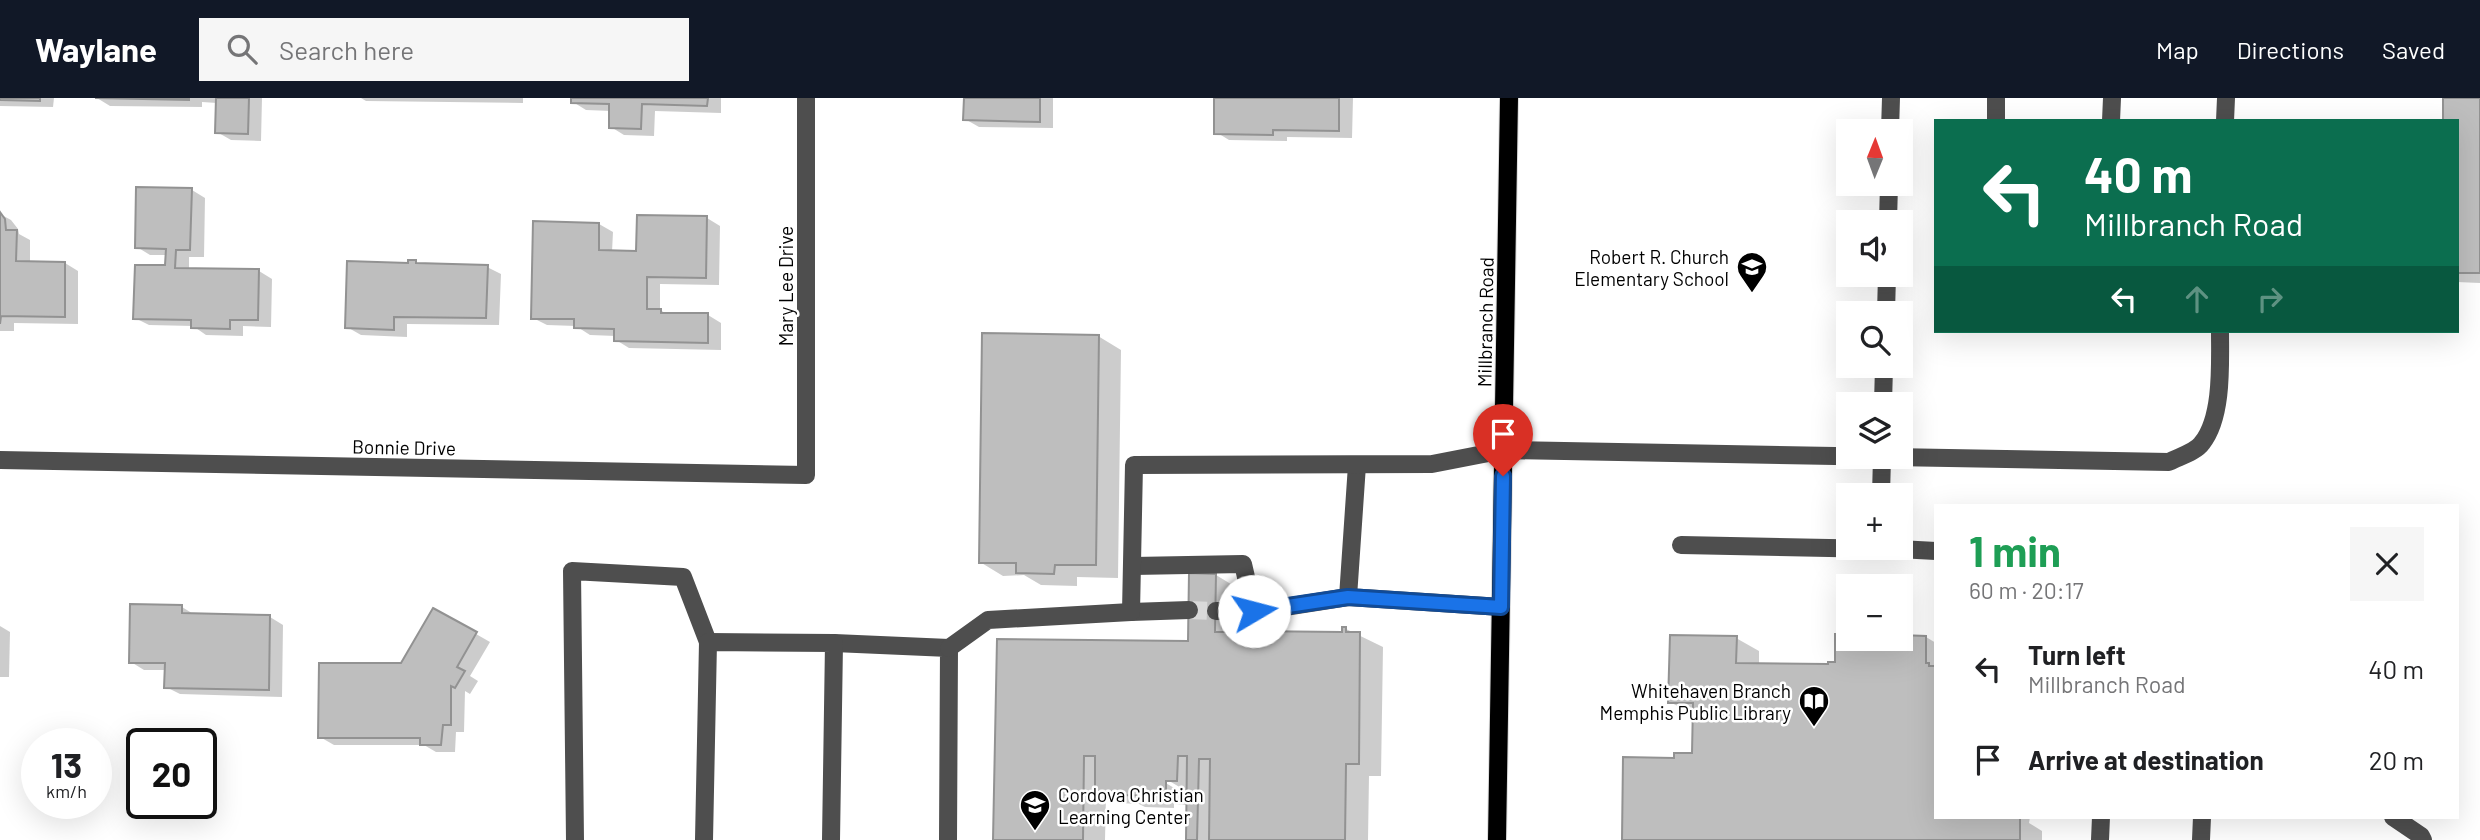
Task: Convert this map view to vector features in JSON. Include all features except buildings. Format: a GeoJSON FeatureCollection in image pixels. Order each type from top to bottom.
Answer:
{"type":"FeatureCollection","features":[{"type":"Feature","properties":{"kind":"main road","name":"Millbranch Road"},"geometry":{"type":"LineString","coordinates":[[1497,840],[1510,98]]}},
{"type":"Feature","properties":{"kind":"street","name":"Mary Lee Drive"},"geometry":{"type":"LineString","coordinates":[[806,98],[806,475]]}},
{"type":"Feature","properties":{"kind":"street"},"geometry":{"type":"LineString","coordinates":[[1890,119],[1891,98]]}},
{"type":"Feature","properties":{"kind":"street"},"geometry":{"type":"LineString","coordinates":[[1996,98],[1996,119]]}},
{"type":"Feature","properties":{"kind":"street"},"geometry":{"type":"LineString","coordinates":[[2111,119],[2112,98]]}},
{"type":"Feature","properties":{"kind":"street"},"geometry":{"type":"LineString","coordinates":[[2225,98],[2225,119]]}},
{"type":"Feature","properties":{"kind":"street"},"geometry":{"type":"LineString","coordinates":[[1913,458],[2169,462],[2202,445],[2212,421],[2219,386],[2220,333]]}},
{"type":"Feature","properties":{"kind":"street"},"geometry":{"type":"LineString","coordinates":[[1131,612],[1134,466],[1432,464],[1504,450],[1836,456]]}},
{"type":"Feature","properties":{"kind":"street","name":"Bonnie Drive"},"geometry":{"type":"LineString","coordinates":[[0,460],[806,475]]}},
{"type":"Feature","properties":{"kind":"street"},"geometry":{"type":"LineString","coordinates":[[1348,597],[1357,465]]}},
{"type":"Feature","properties":{"kind":"street"},"geometry":{"type":"LineString","coordinates":[[1681,545],[1836,548]]}},
{"type":"Feature","properties":{"kind":"street"},"geometry":{"type":"LineString","coordinates":[[1913,550],[1934,551]]}},
{"type":"Feature","properties":{"kind":"street"},"geometry":{"type":"LineString","coordinates":[[1133,566],[1243,565],[1254,611]]}},
{"type":"Feature","properties":{"kind":"street"},"geometry":{"type":"LineString","coordinates":[[575,840],[572,571],[683,578],[708,642],[704,840]]}},
{"type":"Feature","properties":{"kind":"street"},"geometry":{"type":"LineString","coordinates":[[1216,611],[1254,611],[1348,597],[1501,607]]}},
{"type":"Feature","properties":{"kind":"street"},"geometry":{"type":"LineString","coordinates":[[708,642],[834,643],[949,648],[988,620],[1189,610]]}},
{"type":"Feature","properties":{"kind":"street"},"geometry":{"type":"LineString","coordinates":[[831,840],[834,643]]}},
{"type":"Feature","properties":{"kind":"street"},"geometry":{"type":"LineString","coordinates":[[948,840],[949,648]]}},
{"type":"Feature","properties":{"kind":"street"},"geometry":{"type":"LineString","coordinates":[[2100,840],[2101,819]]}},
{"type":"Feature","properties":{"kind":"street"},"geometry":{"type":"LineString","coordinates":[[2201,840],[2202,819]]}},
{"type":"Feature","properties":{"kind":"street"},"geometry":{"type":"LineString","coordinates":[[2396,819],[2423,840]]}},
{"type":"Feature","properties":{"kind":"tunnel"},"geometry":{"type":"LineString","coordinates":[[1189,610],[1216,611]]}},
{"type":"Feature","properties":{"kind":"place","name":"Robert R. Church Elementary School"},"geometry":{"type":"Point","coordinates":[1752,294]}},
{"type":"Feature","properties":{"kind":"place","name":"Whitehaven Branch Memphis Public Library"},"geometry":{"type":"Point","coordinates":[1814,728]}},
{"type":"Feature","properties":{"kind":"place","name":"Cordova Christian Learning Center"},"geometry":{"type":"Point","coordinates":[1035,832]}},
{"type":"Feature","properties":{"kind":"route"},"geometry":{"type":"LineString","coordinates":[[1254,611],[1348,597],[1501,607],[1503,476]]}}]}
